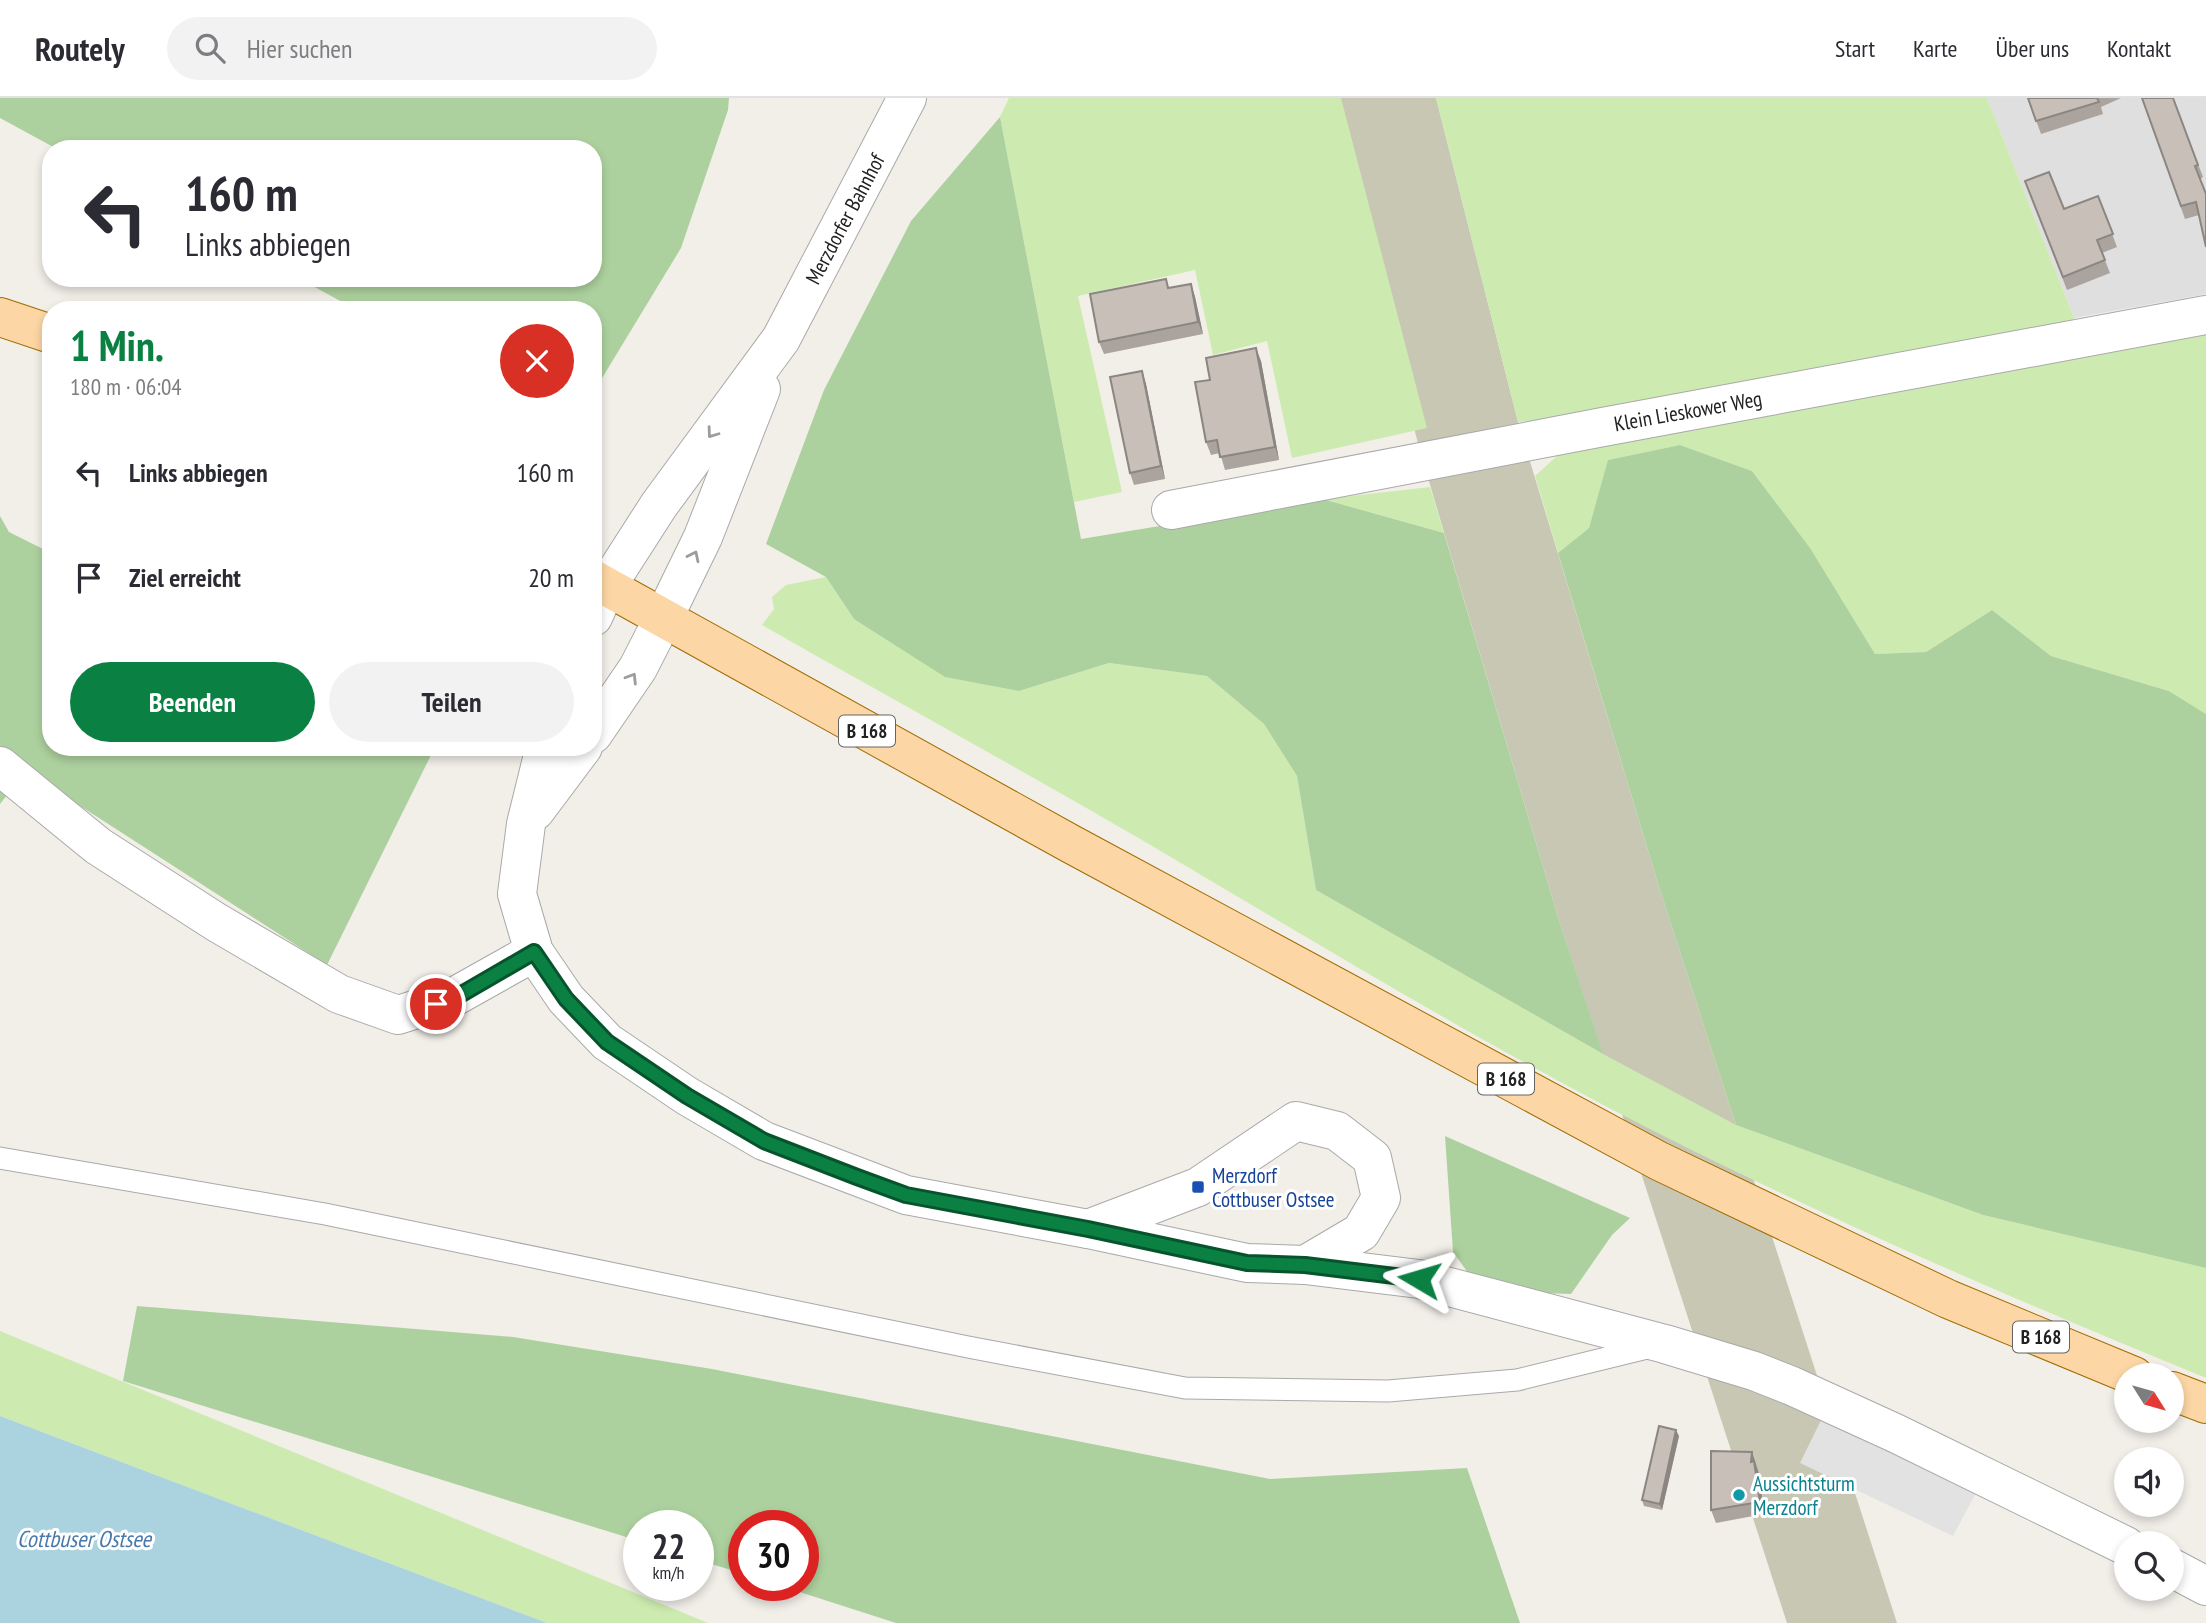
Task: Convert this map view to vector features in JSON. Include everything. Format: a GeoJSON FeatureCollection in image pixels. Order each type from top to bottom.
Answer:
{"type":"FeatureCollection","features":[{"type":"Feature","properties":{"kind":"main road"},"geometry":{"type":"LineString","coordinates":[[0,317],[42,331]]}},
{"type":"Feature","properties":{"kind":"main road","name":"B 168"},"geometry":{"type":"LineString","coordinates":[[602,595],[664,617],[1070,844],[1659,1161],[1948,1299],[2114,1368]]}},
{"type":"Feature","properties":{"kind":"main road"},"geometry":{"type":"LineString","coordinates":[[2184,1396],[2206,1404]]}},
{"type":"Feature","properties":{"kind":"street","name":"Merzdorfer Bahnhof"},"geometry":{"type":"LineString","coordinates":[[781,339],[907,98]]}},
{"type":"Feature","properties":{"kind":"street","name":"Klein Lieskower Weg"},"geometry":{"type":"LineString","coordinates":[[1171,510],[2206,315]]}},
{"type":"Feature","properties":{"kind":"street"},"geometry":{"type":"LineString","coordinates":[[602,588],[659,505],[781,339]]}},
{"type":"Feature","properties":{"kind":"street"},"geometry":{"type":"LineString","coordinates":[[602,721],[638,668],[704,537],[781,339]]}},
{"type":"Feature","properties":{"kind":"street"},"geometry":{"type":"LineString","coordinates":[[543,756],[526,824],[517,894],[534,952],[566,999],[607,1042],[687,1096],[764,1141],[906,1195],[1088,1229],[1247,1263],[1305,1265],[1419,1279],[1665,1344],[1754,1371],[1792,1386],[2114,1540]]}},
{"type":"Feature","properties":{"kind":"street"},"geometry":{"type":"LineString","coordinates":[[526,824],[576,756]]}},
{"type":"Feature","properties":{"kind":"street"},"geometry":{"type":"LineString","coordinates":[[0,766],[98,845],[216,922],[339,994],[398,1016],[453,999],[534,952]]}},
{"type":"Feature","properties":{"kind":"street"},"geometry":{"type":"LineString","coordinates":[[1088,1229],[1198,1186],[1296,1121],[1337,1130],[1372,1158],[1381,1198],[1361,1232],[1305,1265]]}},
{"type":"Feature","properties":{"kind":"street"},"geometry":{"type":"LineString","coordinates":[[2184,1575],[2206,1586]]}},
{"type":"Feature","properties":{"kind":"lane"},"geometry":{"type":"LineString","coordinates":[[0,1158],[326,1214],[968,1347],[1185,1388],[1388,1391],[1517,1380],[1665,1344]]}},
{"type":"Feature","properties":{"kind":"shaded area"},"geometry":{"type":"Polygon","coordinates":[[[1328,98],[1436,98],[1518,422],[1660,890],[1897,1623],[1787,1623],[1558,917],[1420,451],[1328,98]]]}},
{"type":"Feature","properties":{"kind":"shaded area"},"geometry":{"type":"Polygon","coordinates":[[[1987,98],[2206,98],[2206,294],[2074,318],[1987,98]]]}},
{"type":"Feature","properties":{"kind":"shaded area"},"geometry":{"type":"Polygon","coordinates":[[[1825,1412],[1978,1489],[1953,1536],[1800,1463],[1825,1412]]]}},
{"type":"Feature","properties":{"kind":"green space"},"geometry":{"type":"Polygon","coordinates":[[[0,98],[729,98],[728,110],[681,248],[602,378],[602,301],[340,301],[315,287],[602,287],[602,140],[42,141],[0,118],[0,98]]]}},
{"type":"Feature","properties":{"kind":"green space"},"geometry":{"type":"Polygon","coordinates":[[[1009,98],[1341,98],[1427,428],[1292,458],[1267,341],[1213,355],[1195,270],[1078,296],[1122,492],[1074,502],[1000,117],[1009,98]]]}},
{"type":"Feature","properties":{"kind":"green space"},"geometry":{"type":"Polygon","coordinates":[[[1436,98],[1987,98],[2074,318],[2069,329],[1606,415],[1518,422],[1436,98]]]}},
{"type":"Feature","properties":{"kind":"green space"},"geometry":{"type":"Polygon","coordinates":[[[1000,117],[1081,539],[1323,499],[1444,533],[1558,917],[1603,1054],[1316,890],[1297,776],[1264,724],[1207,676],[1109,663],[1019,691],[945,677],[854,619],[826,577],[766,544],[824,390],[911,221],[1000,117]]]}},
{"type":"Feature","properties":{"kind":"green space"},"geometry":{"type":"Polygon","coordinates":[[[2206,325],[2206,714],[2169,691],[2051,656],[1992,610],[1926,652],[1875,654],[1810,549],[1752,471],[1680,445],[1609,460],[1589,528],[1558,553],[1535,476],[1558,455],[2206,325]]]}},
{"type":"Feature","properties":{"kind":"green space"},"geometry":{"type":"Polygon","coordinates":[[[1680,445],[1752,471],[1810,548],[1875,654],[1926,652],[1992,610],[2051,656],[2169,691],[2206,714],[2206,1268],[1983,1215],[1736,1125],[1660,890],[1558,553],[1589,528],[1608,460],[1680,445]]]}},
{"type":"Feature","properties":{"kind":"green space"},"geometry":{"type":"Polygon","coordinates":[[[1430,487],[1444,533],[1324,499],[1430,487]]]}},
{"type":"Feature","properties":{"kind":"green space"},"geometry":{"type":"Polygon","coordinates":[[[0,516],[9,532],[42,548],[42,756],[431,756],[327,965],[26,771],[0,804],[0,516]]]}},
{"type":"Feature","properties":{"kind":"green space"},"geometry":{"type":"Polygon","coordinates":[[[826,577],[854,619],[1019,691],[1109,663],[1207,676],[1264,724],[1297,776],[1316,890],[1603,1054],[1736,1125],[1983,1215],[2206,1268],[2206,1378],[2184,1369],[2184,1363],[2170,1363],[1904,1250],[1682,1145],[1550,1077],[1099,815],[762,625],[774,609],[772,597],[786,585],[826,577]]]}},
{"type":"Feature","properties":{"kind":"green space"},"geometry":{"type":"Polygon","coordinates":[[[1445,1136],[1630,1218],[1612,1235],[1571,1294],[1509,1292],[1471,1277],[1453,1252],[1445,1136]]]}},
{"type":"Feature","properties":{"kind":"green space"},"geometry":{"type":"Polygon","coordinates":[[[137,1306],[513,1337],[712,1369],[1270,1479],[1467,1468],[1520,1623],[896,1623],[819,1598],[819,1510],[728,1510],[728,1569],[714,1565],[714,1510],[623,1510],[623,1536],[123,1381],[137,1306]]]}},
{"type":"Feature","properties":{"kind":"green space"},"geometry":{"type":"Polygon","coordinates":[[[0,1331],[623,1588],[623,1601],[655,1601],[708,1623],[547,1623],[0,1416],[0,1331]]]}},
{"type":"Feature","properties":{"kind":"water","name":"Cottbuser Ostsee"},"geometry":{"type":"Polygon","coordinates":[[[0,1416],[547,1623],[0,1623],[0,1416]]]}},
{"type":"Feature","properties":{"kind":"building"},"geometry":{"type":"Polygon","coordinates":[[[2028,98],[2097,98],[2099,102],[2036,121],[2028,98]]]}},
{"type":"Feature","properties":{"kind":"building"},"geometry":{"type":"Polygon","coordinates":[[[2142,98],[2173,98],[2206,194],[2206,247],[2196,202],[2181,206],[2142,98]]]}},
{"type":"Feature","properties":{"kind":"building"},"geometry":{"type":"Polygon","coordinates":[[[2049,172],[2064,209],[2098,196],[2113,234],[2097,240],[2105,260],[2063,277],[2025,181],[2049,172]]]}},
{"type":"Feature","properties":{"kind":"building"},"geometry":{"type":"Polygon","coordinates":[[[1166,279],[1168,288],[1191,284],[1198,322],[1099,342],[1090,294],[1166,279]]]}},
{"type":"Feature","properties":{"kind":"building"},"geometry":{"type":"Polygon","coordinates":[[[1256,348],[1275,447],[1220,457],[1217,440],[1206,442],[1195,382],[1210,380],[1206,358],[1256,348]]]}},
{"type":"Feature","properties":{"kind":"building"},"geometry":{"type":"Polygon","coordinates":[[[1142,371],[1161,466],[1130,473],[1110,377],[1142,371]]]}},
{"type":"Feature","properties":{"kind":"building"},"geometry":{"type":"Polygon","coordinates":[[[1659,1426],[1676,1430],[1660,1504],[1642,1500],[1659,1426]]]}},
{"type":"Feature","properties":{"kind":"building","name":"Aussichtsturm Merzdorf"},"geometry":{"type":"Polygon","coordinates":[[[1711,1451],[1752,1452],[1751,1462],[1754,1461],[1760,1502],[1711,1510],[1711,1451]]]}},
{"type":"Feature","properties":{"kind":"place","name":"Merzdorf Cottbuser Ostsee"},"geometry":{"type":"Point","coordinates":[1198,1187]}},
{"type":"Feature","properties":{"kind":"place","name":"Aussichtsturm Merzdorf"},"geometry":{"type":"Point","coordinates":[1739,1495]}},
{"type":"Feature","properties":{"kind":"route"},"geometry":{"type":"LineString","coordinates":[[436,1004],[453,999],[534,952],[566,999],[607,1042],[687,1096],[764,1141],[857,1177],[906,1195],[1088,1229],[1247,1263],[1305,1265],[1419,1279]]}}]}
